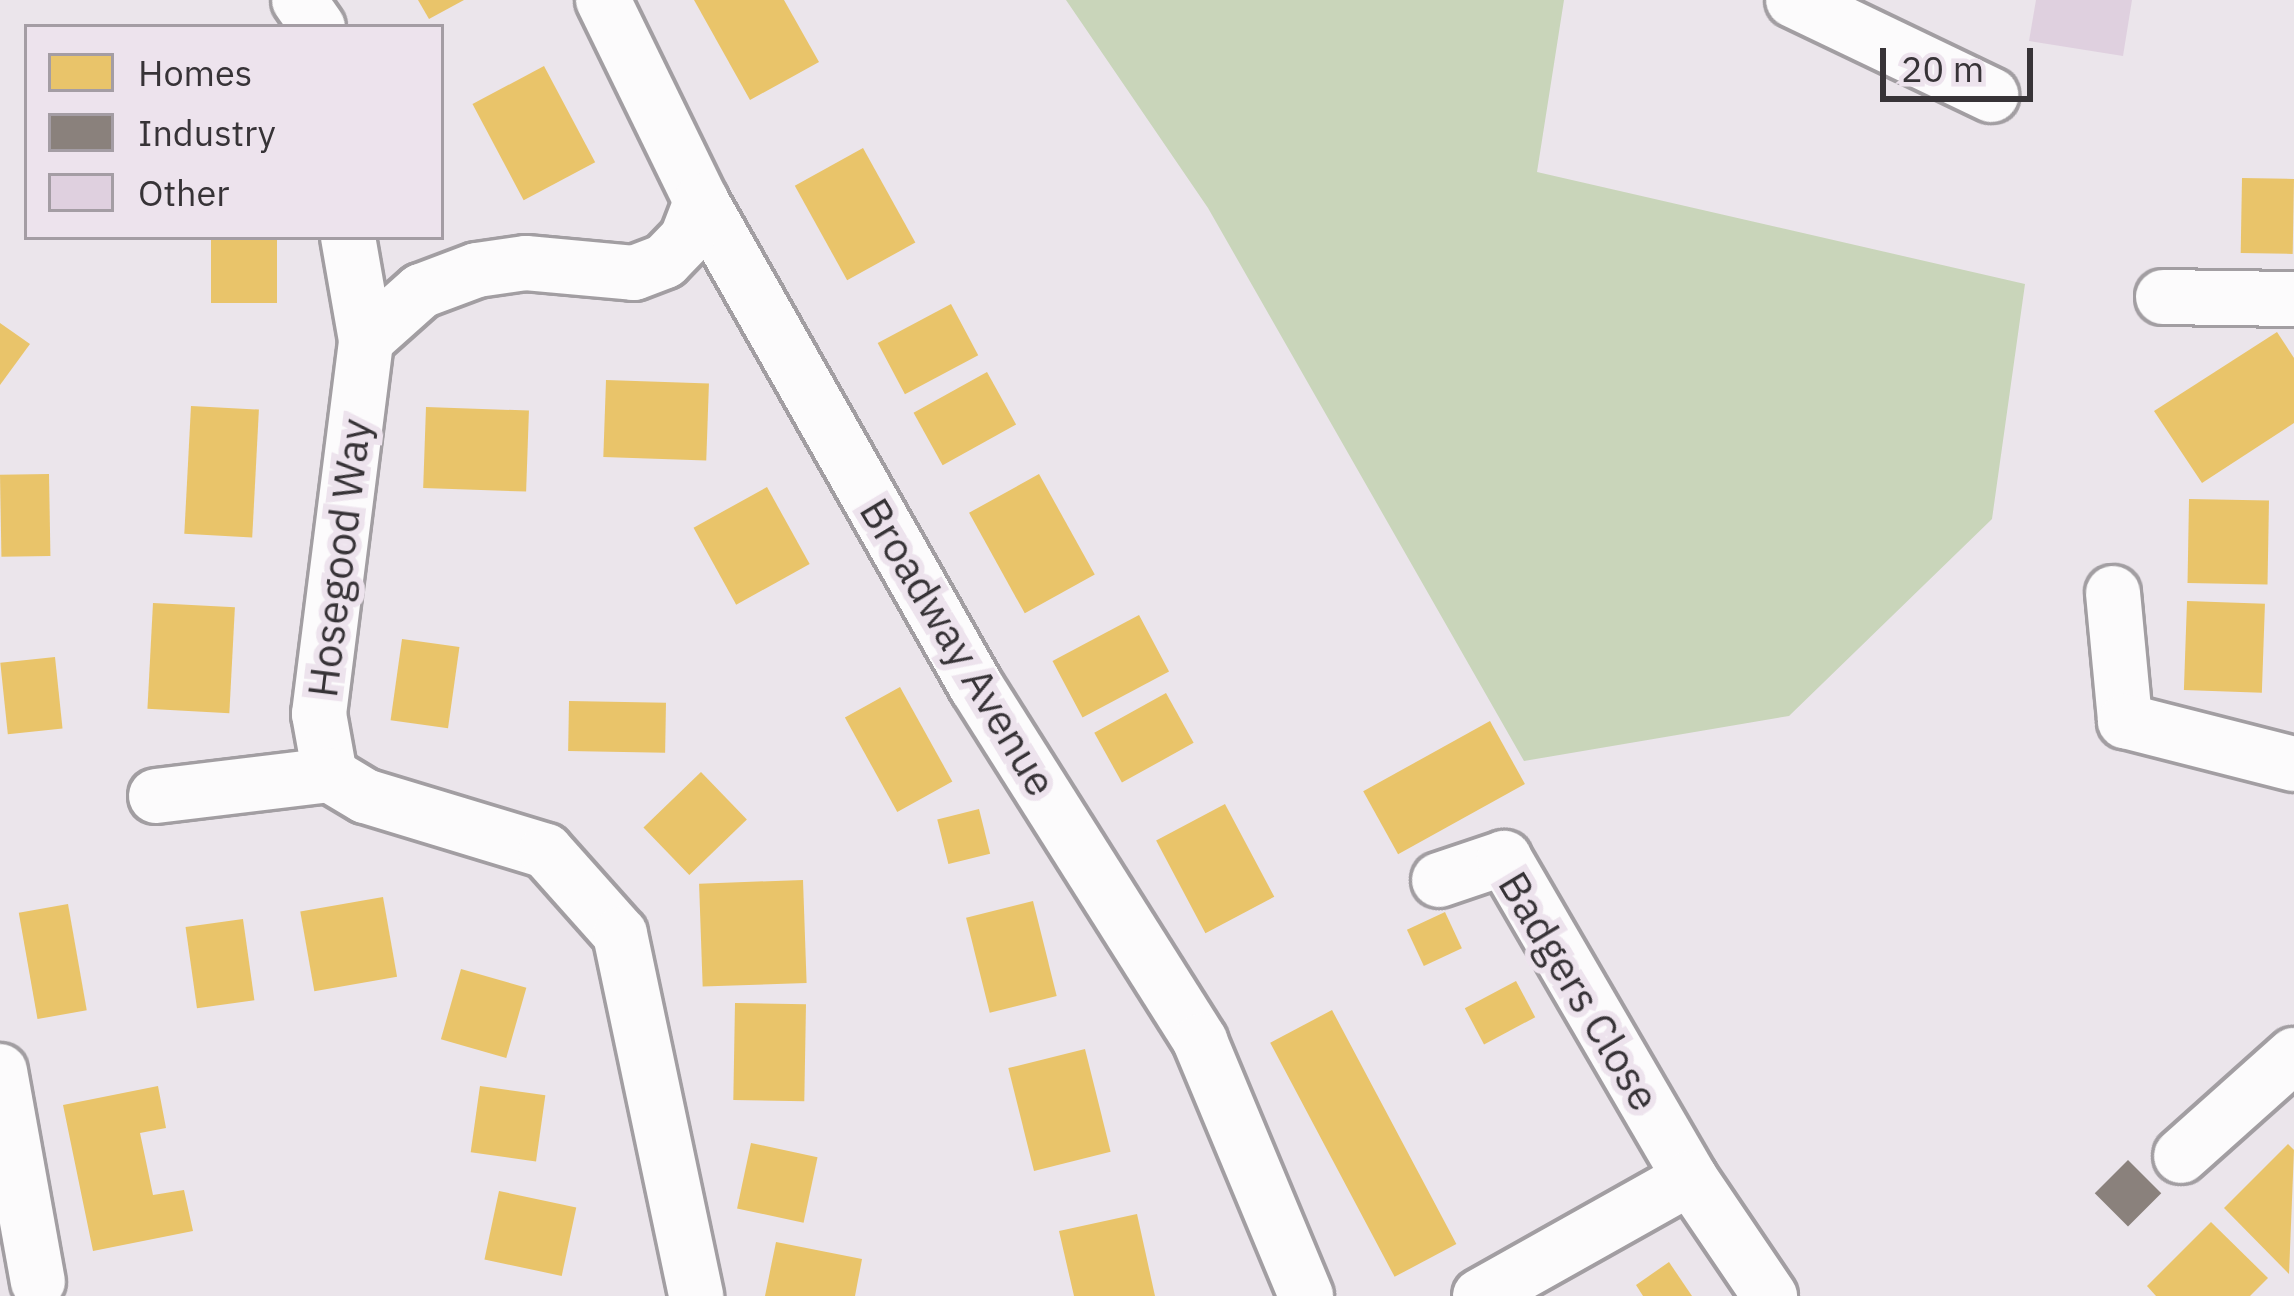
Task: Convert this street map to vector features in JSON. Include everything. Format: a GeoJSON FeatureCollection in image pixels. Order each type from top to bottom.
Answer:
{"type":"FeatureCollection","features":[{"type":"Feature","properties":{"kind":"street","name":"Broadway Avenue"},"geometry":{"type":"LineString","coordinates":[[603,0],[701,201],[976,686],[1199,1041],[1306,1296]]}},
{"type":"Feature","properties":{"kind":"street"},"geometry":{"type":"LineString","coordinates":[[1793,0],[1991,95]]}},
{"type":"Feature","properties":{"kind":"street"},"geometry":{"type":"LineString","coordinates":[[366,340],[421,291],[477,271],[526,263],[634,273],[665,261],[687,238],[701,201]]}},
{"type":"Feature","properties":{"kind":"street","name":"Hosegood Way"},"geometry":{"type":"LineString","coordinates":[[330,775],[320,714],[366,340],[349,240]]}},
{"type":"Feature","properties":{"kind":"street"},"geometry":{"type":"LineString","coordinates":[[2163,297],[2294,299]]}},
{"type":"Feature","properties":{"kind":"street"},"geometry":{"type":"LineString","coordinates":[[2113,592],[2125,721],[2294,764]]}},
{"type":"Feature","properties":{"kind":"street"},"geometry":{"type":"LineString","coordinates":[[156,796],[330,775],[365,796],[546,851],[620,934],[696,1296]]}},
{"type":"Feature","properties":{"kind":"street","name":"Badgers Close"},"geometry":{"type":"LineString","coordinates":[[1439,880],[1504,858],[1690,1178],[1769,1296]]}},
{"type":"Feature","properties":{"kind":"street"},"geometry":{"type":"LineString","coordinates":[[2181,1156],[2294,1055]]}},
{"type":"Feature","properties":{"kind":"street"},"geometry":{"type":"LineString","coordinates":[[0,1071],[38,1282]]}},
{"type":"Feature","properties":{"kind":"street"},"geometry":{"type":"LineString","coordinates":[[1480,1296],[1690,1178]]}},
{"type":"Feature","properties":{"kind":"green space"},"geometry":{"type":"Polygon","coordinates":[[[1066,0],[1564,0],[1537,172],[2025,284],[1992,519],[1789,716],[1524,761],[1208,208],[1066,0]]]}},
{"type":"Feature","properties":{"kind":"building: Homes"},"geometry":{"type":"Polygon","coordinates":[[[418,0],[464,0],[429,19],[418,0]]]}},
{"type":"Feature","properties":{"kind":"building: Homes"},"geometry":{"type":"Polygon","coordinates":[[[694,0],[784,0],[819,62],[750,100],[694,0]]]}},
{"type":"Feature","properties":{"kind":"building: Homes"},"geometry":{"type":"Polygon","coordinates":[[[544,66],[595,162],[524,200],[472,104],[544,66]]]}},
{"type":"Feature","properties":{"kind":"building: Homes"},"geometry":{"type":"Polygon","coordinates":[[[863,148],[915,242],[847,280],[795,186],[863,148]]]}},
{"type":"Feature","properties":{"kind":"building: Homes"},"geometry":{"type":"Polygon","coordinates":[[[2242,178],[2294,179],[2293,254],[2241,253],[2242,178]]]}},
{"type":"Feature","properties":{"kind":"building: Homes"},"geometry":{"type":"Polygon","coordinates":[[[211,240],[277,240],[277,303],[211,303],[211,240]]]}},
{"type":"Feature","properties":{"kind":"building: Homes"},"geometry":{"type":"Polygon","coordinates":[[[951,304],[978,355],[905,394],[878,343],[951,304]]]}},
{"type":"Feature","properties":{"kind":"building: Homes"},"geometry":{"type":"Polygon","coordinates":[[[0,323],[30,344],[0,385],[0,323]]]}},
{"type":"Feature","properties":{"kind":"building: Homes"},"geometry":{"type":"Polygon","coordinates":[[[2277,332],[2294,358],[2294,423],[2202,483],[2154,411],[2277,332]]]}},
{"type":"Feature","properties":{"kind":"building: Homes"},"geometry":{"type":"Polygon","coordinates":[[[987,372],[1016,424],[943,465],[914,413],[987,372]]]}},
{"type":"Feature","properties":{"kind":"building: Homes"},"geometry":{"type":"Polygon","coordinates":[[[606,380],[709,384],[706,461],[603,457],[606,380]]]}},
{"type":"Feature","properties":{"kind":"building: Homes"},"geometry":{"type":"Polygon","coordinates":[[[191,406],[259,410],[252,537],[184,534],[191,406]]]}},
{"type":"Feature","properties":{"kind":"building: Homes"},"geometry":{"type":"Polygon","coordinates":[[[426,407],[529,411],[526,492],[423,488],[426,407]]]}},
{"type":"Feature","properties":{"kind":"building: Homes"},"geometry":{"type":"Polygon","coordinates":[[[49,474],[50,556],[1,557],[0,475],[49,474]]]}},
{"type":"Feature","properties":{"kind":"building: Homes"},"geometry":{"type":"Polygon","coordinates":[[[1039,474],[1095,575],[1025,613],[969,513],[1039,474]]]}},
{"type":"Feature","properties":{"kind":"building: Homes"},"geometry":{"type":"Polygon","coordinates":[[[767,487],[810,564],[736,605],[694,528],[767,487]]]}},
{"type":"Feature","properties":{"kind":"building: Homes"},"geometry":{"type":"Polygon","coordinates":[[[2189,499],[2269,500],[2268,584],[2188,583],[2189,499]]]}},
{"type":"Feature","properties":{"kind":"building: Homes"},"geometry":{"type":"Polygon","coordinates":[[[2187,601],[2265,604],[2262,693],[2184,690],[2187,601]]]}},
{"type":"Feature","properties":{"kind":"building: Homes"},"geometry":{"type":"Polygon","coordinates":[[[153,603],[235,607],[229,713],[147,709],[153,603]]]}},
{"type":"Feature","properties":{"kind":"building: Homes"},"geometry":{"type":"Polygon","coordinates":[[[1139,615],[1169,672],[1083,718],[1052,661],[1139,615]]]}},
{"type":"Feature","properties":{"kind":"building: Homes"},"geometry":{"type":"Polygon","coordinates":[[[402,639],[459,647],[448,728],[391,720],[402,639]]]}},
{"type":"Feature","properties":{"kind":"building: Homes"},"geometry":{"type":"Polygon","coordinates":[[[55,657],[63,729],[8,734],[0,663],[55,657]]]}},
{"type":"Feature","properties":{"kind":"building: Homes"},"geometry":{"type":"Polygon","coordinates":[[[900,687],[952,781],[897,812],[845,718],[900,687]]]}},
{"type":"Feature","properties":{"kind":"building: Homes"},"geometry":{"type":"Polygon","coordinates":[[[1166,693],[1194,743],[1122,783],[1094,733],[1166,693]]]}},
{"type":"Feature","properties":{"kind":"building: Homes"},"geometry":{"type":"Polygon","coordinates":[[[569,701],[666,703],[665,753],[568,751],[569,701]]]}},
{"type":"Feature","properties":{"kind":"building: Homes"},"geometry":{"type":"Polygon","coordinates":[[[1490,721],[1525,784],[1398,854],[1363,791],[1490,721]]]}},
{"type":"Feature","properties":{"kind":"building: Homes"},"geometry":{"type":"Polygon","coordinates":[[[701,772],[747,819],[689,875],[643,828],[701,772]]]}},
{"type":"Feature","properties":{"kind":"building: Homes"},"geometry":{"type":"Polygon","coordinates":[[[1225,804],[1274,897],[1205,933],[1156,841],[1225,804]]]}},
{"type":"Feature","properties":{"kind":"building: Homes"},"geometry":{"type":"Polygon","coordinates":[[[979,809],[990,854],[948,864],[937,819],[979,809]]]}},
{"type":"Feature","properties":{"kind":"building: Homes"},"geometry":{"type":"Polygon","coordinates":[[[803,880],[807,983],[703,987],[699,884],[803,880]]]}},
{"type":"Feature","properties":{"kind":"building: Homes"},"geometry":{"type":"Polygon","coordinates":[[[383,897],[397,977],[314,991],[300,912],[383,897]]]}},
{"type":"Feature","properties":{"kind":"building: Homes"},"geometry":{"type":"Polygon","coordinates":[[[1033,901],[1057,996],[990,1013],[966,918],[1033,901]]]}},
{"type":"Feature","properties":{"kind":"building: Homes"},"geometry":{"type":"Polygon","coordinates":[[[68,904],[87,1010],[38,1019],[19,913],[68,904]]]}},
{"type":"Feature","properties":{"kind":"building: Homes"},"geometry":{"type":"Polygon","coordinates":[[[1445,912],[1462,948],[1424,966],[1407,930],[1445,912]]]}},
{"type":"Feature","properties":{"kind":"building: Homes"},"geometry":{"type":"Polygon","coordinates":[[[243,919],[254,1000],[197,1008],[186,927],[243,919]]]}},
{"type":"Feature","properties":{"kind":"building: Homes"},"geometry":{"type":"Polygon","coordinates":[[[461,969],[526,988],[506,1058],[441,1039],[461,969]]]}},
{"type":"Feature","properties":{"kind":"building: Homes"},"geometry":{"type":"Polygon","coordinates":[[[1516,981],[1535,1017],[1484,1044],[1465,1008],[1516,981]]]}},
{"type":"Feature","properties":{"kind":"building: Homes"},"geometry":{"type":"Polygon","coordinates":[[[735,1003],[806,1004],[804,1101],[733,1100],[735,1003]]]}},
{"type":"Feature","properties":{"kind":"building: Homes"},"geometry":{"type":"Polygon","coordinates":[[[1332,1010],[1456,1244],[1395,1277],[1270,1043],[1332,1010]]]}},
{"type":"Feature","properties":{"kind":"building: Homes"},"geometry":{"type":"Polygon","coordinates":[[[1085,1049],[1111,1152],[1034,1171],[1008,1068],[1085,1049]]]}},
{"type":"Feature","properties":{"kind":"building: Homes"},"geometry":{"type":"Polygon","coordinates":[[[158,1086],[166,1128],[140,1133],[153,1195],[184,1190],[193,1231],[93,1251],[63,1105],[158,1086]]]}},
{"type":"Feature","properties":{"kind":"building: Homes"},"geometry":{"type":"Polygon","coordinates":[[[480,1086],[545,1095],[536,1162],[471,1152],[480,1086]]]}},
{"type":"Feature","properties":{"kind":"building: Homes"},"geometry":{"type":"Polygon","coordinates":[[[751,1143],[818,1157],[804,1223],[737,1209],[751,1143]]]}},
{"type":"Feature","properties":{"kind":"building: Homes"},"geometry":{"type":"Polygon","coordinates":[[[2288,1144],[2294,1150],[2289,1274],[2224,1208],[2288,1144]]]}},
{"type":"Feature","properties":{"kind":"building: Homes"},"geometry":{"type":"Polygon","coordinates":[[[499,1191],[576,1207],[562,1276],[484,1259],[499,1191]]]}},
{"type":"Feature","properties":{"kind":"building: Homes"},"geometry":{"type":"Polygon","coordinates":[[[1137,1214],[1155,1296],[1074,1296],[1059,1231],[1137,1214]]]}},
{"type":"Feature","properties":{"kind":"building: Homes"},"geometry":{"type":"Polygon","coordinates":[[[2211,1222],[2268,1278],[2250,1296],[2156,1296],[2147,1286],[2211,1222]]]}},
{"type":"Feature","properties":{"kind":"building: Homes"},"geometry":{"type":"Polygon","coordinates":[[[776,1242],[862,1259],[855,1296],[765,1296],[776,1242]]]}},
{"type":"Feature","properties":{"kind":"building: Homes"},"geometry":{"type":"Polygon","coordinates":[[[1669,1262],[1692,1296],[1643,1296],[1636,1285],[1669,1262]]]}},
{"type":"Feature","properties":{"kind":"building: Industry"},"geometry":{"type":"Polygon","coordinates":[[[2128,1160],[2161,1193],[2128,1226],[2095,1193],[2128,1160]]]}},
{"type":"Feature","properties":{"kind":"building: Other"},"geometry":{"type":"Polygon","coordinates":[[[2036,0],[2132,0],[2123,56],[2029,41],[2036,0]]]}}]}
